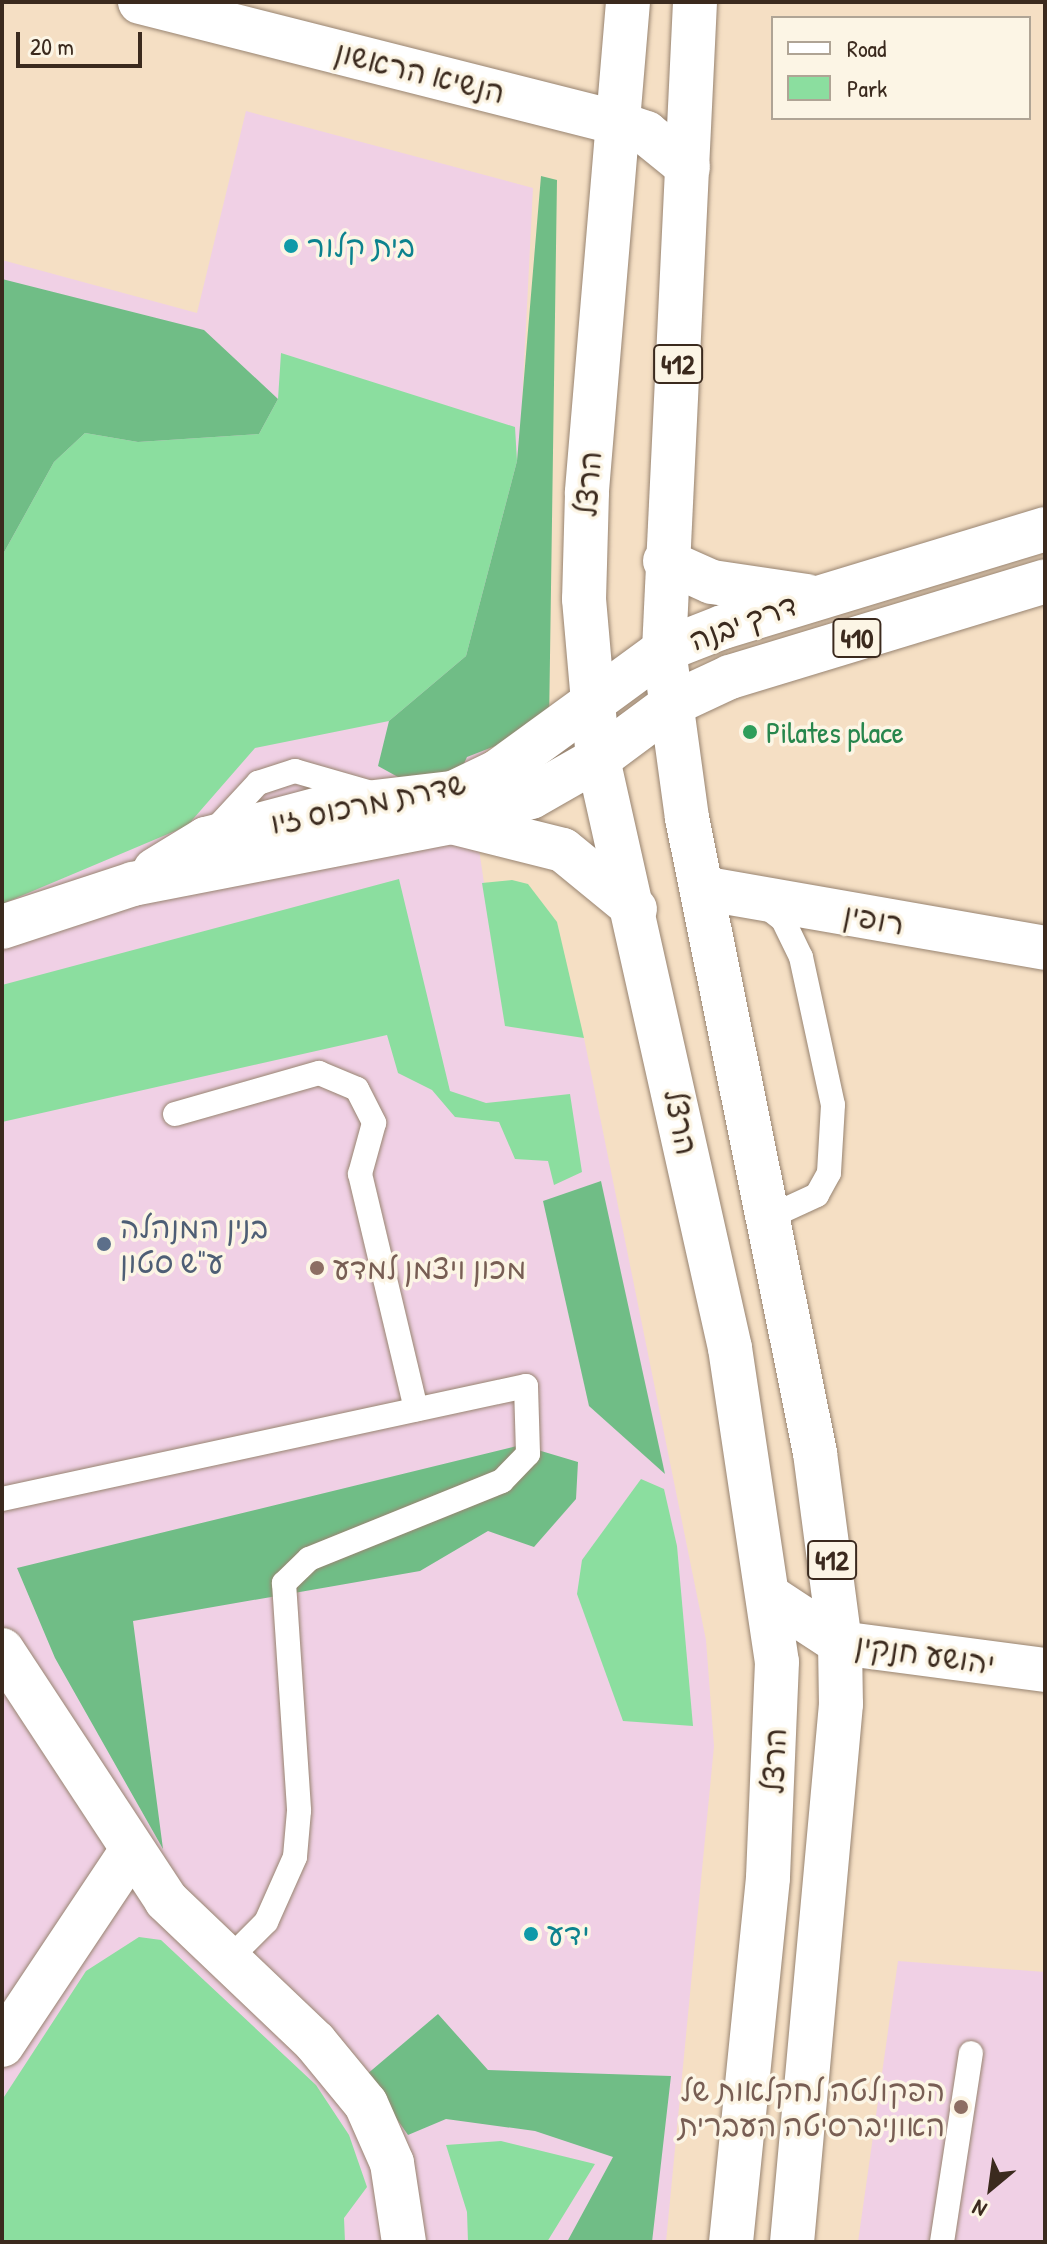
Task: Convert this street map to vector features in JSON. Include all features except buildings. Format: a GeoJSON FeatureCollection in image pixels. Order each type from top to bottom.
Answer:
{"type":"FeatureCollection","features":[{"type":"Feature","properties":{"kind":"main road","name":"הנשיא הראשון"},"geometry":{"type":"LineString","coordinates":[[140,2],[617,123],[646,133],[688,167]]}},
{"type":"Feature","properties":{"kind":"main road","name":"הרצל"},"geometry":{"type":"LineString","coordinates":[[628,2],[585,533],[598,759],[635,909],[730,1348],[770,1597],[777,1662],[768,1878],[731,2242]]}},
{"type":"Feature","properties":{"kind":"main road","name":"הרצל"},"geometry":{"type":"LineString","coordinates":[[695,2],[665,561],[664,650],[702,888],[815,1453],[840,1643],[841,1704],[792,2242]]}},
{"type":"Feature","properties":{"kind":"main road","name":"דרך יבנה"},"geometry":{"type":"LineString","coordinates":[[593,702],[664,650],[813,597],[1045,529]]}},
{"type":"Feature","properties":{"kind":"main road"},"geometry":{"type":"LineString","coordinates":[[665,561],[712,582],[813,597]]}},
{"type":"Feature","properties":{"kind":"main road","name":"דרך יבנה"},"geometry":{"type":"LineString","coordinates":[[598,759],[672,704],[730,677],[1045,581]]}},
{"type":"Feature","properties":{"kind":"main road","name":"שדרת מרכוס זיו"},"geometry":{"type":"LineString","coordinates":[[133,884],[206,839],[390,796],[453,793],[486,777],[593,702]]}},
{"type":"Feature","properties":{"kind":"main road","name":"שדרת מרכוס זיו"},"geometry":{"type":"LineString","coordinates":[[2,927],[133,884],[451,822],[531,797],[598,759]]}},
{"type":"Feature","properties":{"kind":"main road"},"geometry":{"type":"LineString","coordinates":[[451,822],[563,850],[635,909]]}},
{"type":"Feature","properties":{"kind":"main road","name":"רופין"},"geometry":{"type":"LineString","coordinates":[[702,888],[1045,948]]}},
{"type":"Feature","properties":{"kind":"main road","name":"יהושע חנקין"},"geometry":{"type":"LineString","coordinates":[[770,1597],[840,1643],[1045,1670]]}},
{"type":"Feature","properties":{"kind":"main road"},"geometry":{"type":"LineString","coordinates":[[2,1650],[130,1853],[227,1961],[315,2042],[366,2104],[392,2163],[404,2242]]}},
{"type":"Feature","properties":{"kind":"main road"},"geometry":{"type":"LineString","coordinates":[[2,2045],[130,1853]]}},
{"type":"Feature","properties":{"kind":"lane"},"geometry":{"type":"LineString","coordinates":[[755,899],[783,920],[801,957],[833,1105],[829,1173],[817,1195],[767,1218]]}},
{"type":"Feature","properties":{"kind":"lane"},"geometry":{"type":"LineString","coordinates":[[175,1114],[319,1073],[357,1089],[374,1123],[360,1174],[416,1409]]}},
{"type":"Feature","properties":{"kind":"lane"},"geometry":{"type":"LineString","coordinates":[[2,1499],[526,1386],[531,1433],[518,1468],[483,1493],[295,1567],[280,1599],[289,1644],[299,1811],[295,1857],[266,1922],[227,1961]]}},
{"type":"Feature","properties":{"kind":"lane"},"geometry":{"type":"LineString","coordinates":[[942,2242],[971,2053]]}},
{"type":"Feature","properties":{"kind":"shaded area","name":"מכון ויצמן למדע"},"geometry":{"type":"Polygon","coordinates":[[[246,111],[533,188],[511,623],[517,724],[467,768],[505,1025],[584,1038],[706,1640],[714,1746],[666,2242],[2,2242],[2,260],[197,313],[246,111]]]}},
{"type":"Feature","properties":{"kind":"shaded area","name":"הפקולטה לחקלאות של האוניברסיטה העברית"},"geometry":{"type":"Polygon","coordinates":[[[898,1961],[1045,1972],[1045,2242],[858,2242],[898,1961]]]}},
{"type":"Feature","properties":{"kind":"green space"},"geometry":{"type":"Polygon","coordinates":[[[541,176],[557,180],[549,725],[467,757],[456,781],[418,788],[378,766],[389,721],[466,656],[517,461],[541,176]]]}},
{"type":"Feature","properties":{"kind":"green space"},"geometry":{"type":"Polygon","coordinates":[[[2,279],[204,330],[278,399],[259,434],[138,442],[85,433],[54,462],[2,556],[2,279]]]}},
{"type":"Feature","properties":{"kind":"green space"},"geometry":{"type":"Polygon","coordinates":[[[281,353],[515,427],[517,461],[466,656],[389,721],[255,748],[187,826],[2,904],[2,556],[54,462],[85,433],[138,442],[259,434],[278,399],[281,353]]]}},
{"type":"Feature","properties":{"kind":"green space"},"geometry":{"type":"Polygon","coordinates":[[[399,879],[450,1091],[486,1103],[570,1094],[582,1172],[554,1185],[548,1161],[515,1159],[499,1122],[455,1117],[432,1090],[398,1073],[387,1035],[2,1122],[2,985],[399,879]]]}},
{"type":"Feature","properties":{"kind":"green space"},"geometry":{"type":"Polygon","coordinates":[[[512,880],[528,884],[557,922],[584,1038],[505,1026],[482,883],[512,880]]]}},
{"type":"Feature","properties":{"kind":"green space"},"geometry":{"type":"Polygon","coordinates":[[[601,1181],[665,1474],[589,1406],[543,1201],[601,1181]]]}},
{"type":"Feature","properties":{"kind":"green space"},"geometry":{"type":"Polygon","coordinates":[[[521,1445],[578,1462],[576,1499],[534,1547],[488,1531],[420,1571],[133,1621],[163,1849],[55,1658],[17,1568],[521,1445]]]}},
{"type":"Feature","properties":{"kind":"green space"},"geometry":{"type":"Polygon","coordinates":[[[641,1479],[664,1489],[677,1546],[693,1726],[623,1721],[577,1594],[582,1560],[641,1479]]]}},
{"type":"Feature","properties":{"kind":"green space"},"geometry":{"type":"Polygon","coordinates":[[[139,1937],[161,1940],[316,2085],[349,2135],[367,2187],[344,2218],[345,2242],[2,2242],[2,2100],[86,1971],[139,1937]]]}},
{"type":"Feature","properties":{"kind":"green space"},"geometry":{"type":"Polygon","coordinates":[[[438,2014],[488,2070],[671,2076],[652,2242],[567,2242],[613,2157],[535,2131],[446,2119],[408,2135],[366,2075],[438,2014]]]}},
{"type":"Feature","properties":{"kind":"green space"},"geometry":{"type":"Polygon","coordinates":[[[501,2141],[595,2164],[547,2242],[468,2242],[467,2212],[446,2145],[501,2141]]]}},
{"type":"Feature","properties":{"kind":"place","name":"בית קלור"},"geometry":{"type":"Point","coordinates":[291,246]}},
{"type":"Feature","properties":{"kind":"place","name":"Pilates place"},"geometry":{"type":"Point","coordinates":[750,732]}},
{"type":"Feature","properties":{"kind":"place","name":"בנין המנהלה ע\"ש סטון"},"geometry":{"type":"Point","coordinates":[104,1244]}},
{"type":"Feature","properties":{"kind":"place","name":"מכון ויצמן למדע"},"geometry":{"type":"Point","coordinates":[317,1268]}},
{"type":"Feature","properties":{"kind":"place","name":"ידע"},"geometry":{"type":"Point","coordinates":[531,1934]}},
{"type":"Feature","properties":{"kind":"place","name":"הפקולטה לחקלאות של האוניברסיטה העברית"},"geometry":{"type":"Point","coordinates":[961,2107]}}]}
